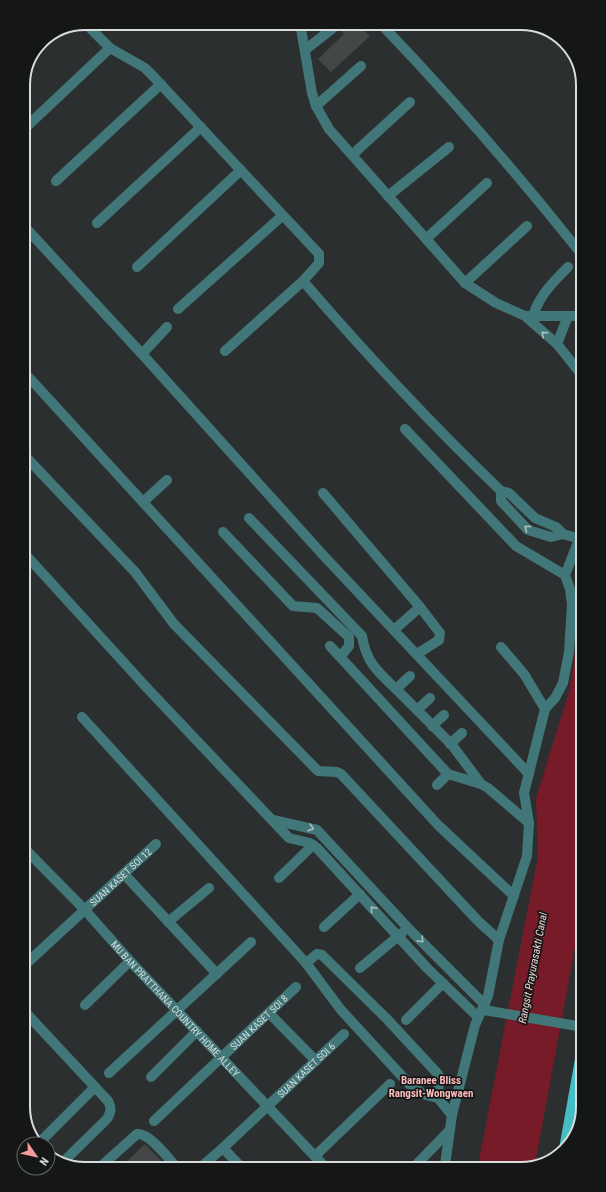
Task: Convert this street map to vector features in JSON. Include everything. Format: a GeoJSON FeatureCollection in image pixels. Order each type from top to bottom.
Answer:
{"type":"FeatureCollection","features":[{"type":"Feature","properties":{"kind":"main road"},"geometry":{"type":"LineString","coordinates":[[566,1139],[576,1081]]}},
{"type":"Feature","properties":{"kind":"street"},"geometry":{"type":"LineString","coordinates":[[92,30],[110,48],[144,68],[161,84],[242,170],[282,216],[319,254],[319,263],[303,281],[226,351]]}},
{"type":"Feature","properties":{"kind":"street"},"geometry":{"type":"LineString","coordinates":[[301,30],[312,93],[316,106],[329,129],[465,283],[496,303],[529,316],[576,316]]}},
{"type":"Feature","properties":{"kind":"street"},"geometry":{"type":"LineString","coordinates":[[305,50],[330,30]]}},
{"type":"Feature","properties":{"kind":"street"},"geometry":{"type":"LineString","coordinates":[[387,30],[442,88],[526,184],[576,247]]}},
{"type":"Feature","properties":{"kind":"street"},"geometry":{"type":"LineString","coordinates":[[30,123],[110,48]]}},
{"type":"Feature","properties":{"kind":"street"},"geometry":{"type":"LineString","coordinates":[[316,106],[361,66]]}},
{"type":"Feature","properties":{"kind":"street"},"geometry":{"type":"LineString","coordinates":[[56,181],[161,84]]}},
{"type":"Feature","properties":{"kind":"street"},"geometry":{"type":"LineString","coordinates":[[352,155],[410,102]]}},
{"type":"Feature","properties":{"kind":"street"},"geometry":{"type":"LineString","coordinates":[[97,224],[201,127]]}},
{"type":"Feature","properties":{"kind":"street"},"geometry":{"type":"LineString","coordinates":[[388,196],[449,147]]}},
{"type":"Feature","properties":{"kind":"street"},"geometry":{"type":"LineString","coordinates":[[137,267],[242,170]]}},
{"type":"Feature","properties":{"kind":"street"},"geometry":{"type":"LineString","coordinates":[[426,239],[487,182]]}},
{"type":"Feature","properties":{"kind":"street"},"geometry":{"type":"LineString","coordinates":[[178,309],[282,216]]}},
{"type":"Feature","properties":{"kind":"street"},"geometry":{"type":"LineString","coordinates":[[465,283],[527,226]]}},
{"type":"Feature","properties":{"kind":"street"},"geometry":{"type":"LineString","coordinates":[[30,233],[50,257],[142,354],[248,474],[529,774]]}},
{"type":"Feature","properties":{"kind":"street"},"geometry":{"type":"LineString","coordinates":[[529,316],[543,294],[568,267]]}},
{"type":"Feature","properties":{"kind":"street"},"geometry":{"type":"LineString","coordinates":[[303,281],[363,351],[445,438],[501,491],[502,501],[528,530],[552,537],[563,534],[576,538]]}},
{"type":"Feature","properties":{"kind":"street"},"geometry":{"type":"LineString","coordinates":[[529,316],[556,344],[576,368]]}},
{"type":"Feature","properties":{"kind":"street"},"geometry":{"type":"LineString","coordinates":[[556,344],[568,316]]}},
{"type":"Feature","properties":{"kind":"street"},"geometry":{"type":"LineString","coordinates":[[142,354],[167,328]]}},
{"type":"Feature","properties":{"kind":"street"},"geometry":{"type":"LineString","coordinates":[[30,378],[89,441],[438,825],[514,896]]}},
{"type":"Feature","properties":{"kind":"street"},"geometry":{"type":"LineString","coordinates":[[405,429],[516,546],[565,575],[570,589],[572,604],[569,652],[563,683],[555,698],[545,709],[524,793],[529,823],[527,856],[499,940],[482,1011],[452,1115],[448,1132],[445,1162]]}},
{"type":"Feature","properties":{"kind":"street"},"geometry":{"type":"LineString","coordinates":[[30,461],[135,572],[174,624],[318,771],[337,772],[341,774],[478,921],[499,940]]}},
{"type":"Feature","properties":{"kind":"street"},"geometry":{"type":"LineString","coordinates":[[143,502],[167,480]]}},
{"type":"Feature","properties":{"kind":"street"},"geometry":{"type":"LineString","coordinates":[[323,493],[420,607],[440,633],[441,637],[439,640],[417,654]]}},
{"type":"Feature","properties":{"kind":"street"},"geometry":{"type":"LineString","coordinates":[[249,518],[362,636],[364,652],[376,670],[450,744],[481,784],[529,823]]}},
{"type":"Feature","properties":{"kind":"street"},"geometry":{"type":"LineString","coordinates":[[223,532],[293,606],[317,608],[349,637],[349,646],[341,656]]}},
{"type":"Feature","properties":{"kind":"street"},"geometry":{"type":"LineString","coordinates":[[565,575],[576,549]]}},
{"type":"Feature","properties":{"kind":"street"},"geometry":{"type":"LineString","coordinates":[[30,559],[147,688],[272,820],[290,838],[313,845],[442,982],[482,1011],[504,1013],[576,1026]]}},
{"type":"Feature","properties":{"kind":"street"},"geometry":{"type":"LineString","coordinates":[[394,630],[420,607]]}},
{"type":"Feature","properties":{"kind":"street"},"geometry":{"type":"LineString","coordinates":[[330,646],[341,656],[448,774],[481,784]]}},
{"type":"Feature","properties":{"kind":"street"},"geometry":{"type":"LineString","coordinates":[[502,647],[524,674],[545,709]]}},
{"type":"Feature","properties":{"kind":"street"},"geometry":{"type":"LineString","coordinates":[[396,689],[410,676]]}},
{"type":"Feature","properties":{"kind":"street"},"geometry":{"type":"LineString","coordinates":[[417,710],[430,698]]}},
{"type":"Feature","properties":{"kind":"street"},"geometry":{"type":"LineString","coordinates":[[432,726],[444,715]]}},
{"type":"Feature","properties":{"kind":"street"},"geometry":{"type":"LineString","coordinates":[[82,717],[306,963],[341,1010],[411,1086],[417,1091],[438,1098],[452,1115]]}},
{"type":"Feature","properties":{"kind":"street"},"geometry":{"type":"LineString","coordinates":[[450,744],[462,733]]}},
{"type":"Feature","properties":{"kind":"street"},"geometry":{"type":"LineString","coordinates":[[436,785],[448,774]]}},
{"type":"Feature","properties":{"kind":"street"},"geometry":{"type":"LineString","coordinates":[[272,820],[317,830],[408,928],[482,1011]]}},
{"type":"Feature","properties":{"kind":"street","name":"SUAN KASET SOI 12"},"geometry":{"type":"LineString","coordinates":[[30,960],[156,844]]}},
{"type":"Feature","properties":{"kind":"street"},"geometry":{"type":"LineString","coordinates":[[279,878],[313,845]]}},
{"type":"Feature","properties":{"kind":"street","name":"MU BAN PRATTHANA COUNTRY HOME ALLEY"},"geometry":{"type":"LineString","coordinates":[[30,854],[85,910],[130,962],[321,1162]]}},
{"type":"Feature","properties":{"kind":"street"},"geometry":{"type":"LineString","coordinates":[[124,874],[217,974]]}},
{"type":"Feature","properties":{"kind":"street"},"geometry":{"type":"LineString","coordinates":[[168,922],[209,888]]}},
{"type":"Feature","properties":{"kind":"street"},"geometry":{"type":"LineString","coordinates":[[324,927],[360,894]]}},
{"type":"Feature","properties":{"kind":"street"},"geometry":{"type":"LineString","coordinates":[[360,968],[408,928]]}},
{"type":"Feature","properties":{"kind":"street"},"geometry":{"type":"LineString","coordinates":[[109,1072],[251,942]]}},
{"type":"Feature","properties":{"kind":"street"},"geometry":{"type":"LineString","coordinates":[[306,963],[317,954],[322,955],[387,1019],[439,1076],[438,1098]]}},
{"type":"Feature","properties":{"kind":"street"},"geometry":{"type":"LineString","coordinates":[[85,1005],[130,962]]}},
{"type":"Feature","properties":{"kind":"street"},"geometry":{"type":"LineString","coordinates":[[406,1020],[442,982]]}},
{"type":"Feature","properties":{"kind":"street","name":"SUAN KASET SOI 8"},"geometry":{"type":"LineString","coordinates":[[154,1121],[296,987]]}},
{"type":"Feature","properties":{"kind":"street"},"geometry":{"type":"LineString","coordinates":[[269,1013],[316,1061]]}},
{"type":"Feature","properties":{"kind":"street"},"geometry":{"type":"LineString","coordinates":[[30,1017],[108,1101],[111,1107],[111,1113],[107,1119],[66,1159]]}},
{"type":"Feature","properties":{"kind":"street"},"geometry":{"type":"LineString","coordinates":[[151,1077],[196,1031]]}},
{"type":"Feature","properties":{"kind":"street","name":"SUAN KASET SOI 6"},"geometry":{"type":"LineString","coordinates":[[207,1162],[344,1034]]}},
{"type":"Feature","properties":{"kind":"street"},"geometry":{"type":"LineString","coordinates":[[315,1156],[390,1084]]}},
{"type":"Feature","properties":{"kind":"street"},"geometry":{"type":"LineString","coordinates":[[46,1136],[95,1088]]}},
{"type":"Feature","properties":{"kind":"street"},"geometry":{"type":"LineString","coordinates":[[419,1162],[448,1132]]}},
{"type":"Feature","properties":{"kind":"street"},"geometry":{"type":"LineString","coordinates":[[106,1162],[137,1134],[141,1133],[148,1137],[171,1162]]}},
{"type":"Feature","properties":{"kind":"street"},"geometry":{"type":"LineString","coordinates":[[223,1148],[236,1162]]}},
{"type":"Feature","properties":{"kind":"water","name":"Rangsit Prayurasakti Canal"},"geometry":{"type":"Polygon","coordinates":[[[576,645],[576,942],[536,1160],[521,1162],[479,1162],[538,856],[536,798],[569,692],[576,645]]]}},
{"type":"Feature","properties":{"kind":"building"},"geometry":{"type":"Polygon","coordinates":[[[340,30],[364,30],[370,36],[331,72],[318,59],[344,34],[340,30]]]}},
{"type":"Feature","properties":{"kind":"building"},"geometry":{"type":"Polygon","coordinates":[[[145,1144],[162,1162],[126,1162],[145,1144]]]}},
{"type":"Feature","properties":{"kind":"district","name":"Baranee Bliss Rangsit-Wongwaen"},"geometry":{"type":"Point","coordinates":[431,1086]}}]}
